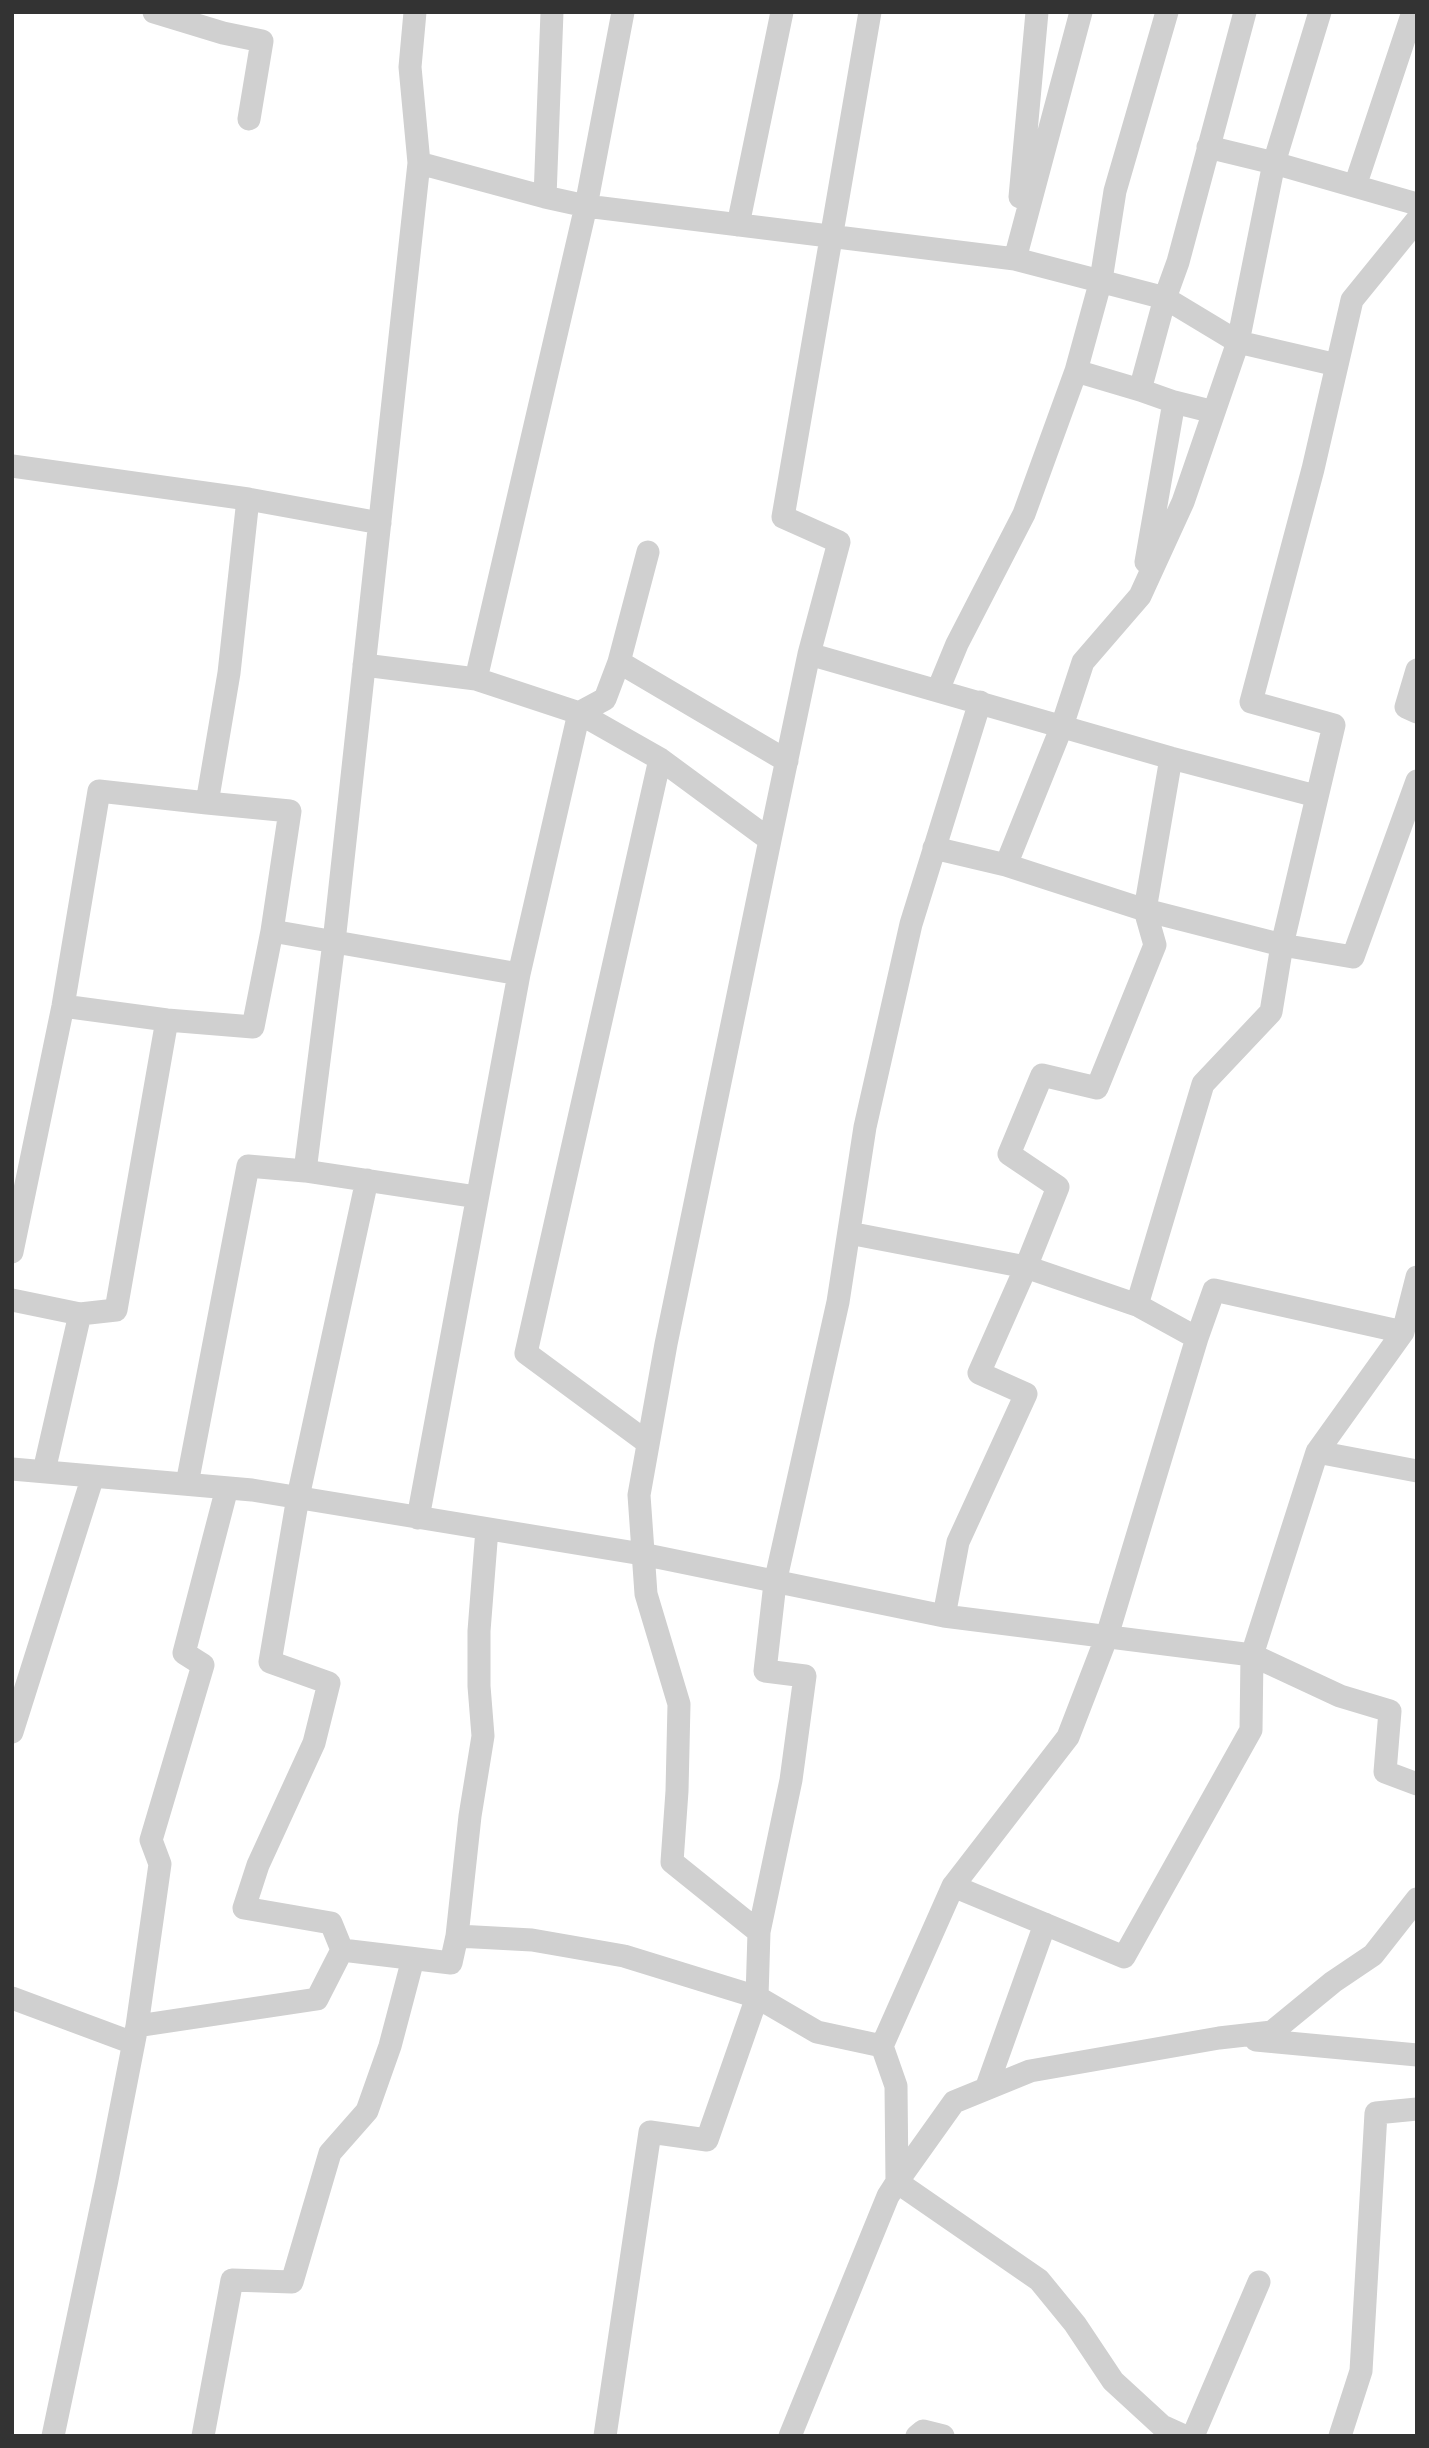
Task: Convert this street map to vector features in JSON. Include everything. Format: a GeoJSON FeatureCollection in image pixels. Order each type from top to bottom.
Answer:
{"type":"FeatureCollection","features":[{"type":"Feature","properties":{"kind":"street"},"geometry":{"type":"LineString","coordinates":[[154,12],[223,33],[262,41],[249,119]]}},
{"type":"Feature","properties":{"kind":"street"},"geometry":{"type":"LineString","coordinates":[[305,1171],[334,942],[419,163],[410,67],[415,12]]}},
{"type":"Feature","properties":{"kind":"street"},"geometry":{"type":"LineString","coordinates":[[545,197],[552,12]]}},
{"type":"Feature","properties":{"kind":"street"},"geometry":{"type":"LineString","coordinates":[[476,679],[586,206],[623,12]]}},
{"type":"Feature","properties":{"kind":"street"},"geometry":{"type":"LineString","coordinates":[[738,225],[782,12]]}},
{"type":"Feature","properties":{"kind":"street"},"geometry":{"type":"LineString","coordinates":[[759,1932],[672,1862],[679,1704],[646,1594],[639,1495],[666,1344],[770,840],[810,654],[839,542],[783,517],[870,12]]}},
{"type":"Feature","properties":{"kind":"street"},"geometry":{"type":"LineString","coordinates":[[1014,259],[1037,12]]}},
{"type":"Feature","properties":{"kind":"street"},"geometry":{"type":"LineString","coordinates":[[1014,259],[1081,12]]}},
{"type":"Feature","properties":{"kind":"street"},"geometry":{"type":"LineString","coordinates":[[938,690],[957,645],[1024,514],[1076,371],[1101,280],[1115,191],[1167,12]]}},
{"type":"Feature","properties":{"kind":"street"},"geometry":{"type":"LineString","coordinates":[[1140,390],[1165,298],[1178,262],[1245,12]]}},
{"type":"Feature","properties":{"kind":"street"},"geometry":{"type":"LineString","coordinates":[[1006,865],[1062,726],[1083,662],[1140,596],[1183,502],[1238,342],[1274,163],[1320,12]]}},
{"type":"Feature","properties":{"kind":"street"},"geometry":{"type":"LineString","coordinates":[[1354,186],[1413,12]]}},
{"type":"Feature","properties":{"kind":"street"},"geometry":{"type":"LineString","coordinates":[[1208,147],[1417,204]]}},
{"type":"Feature","properties":{"kind":"street"},"geometry":{"type":"LineString","coordinates":[[419,163],[586,206],[1014,259],[1165,298],[1238,342],[1337,365]]}},
{"type":"Feature","properties":{"kind":"street"},"geometry":{"type":"LineString","coordinates":[[1137,1305],[1203,1084],[1271,1012],[1282,945],[1334,725],[1251,702],[1312,469],[1352,300],[1417,220]]}},
{"type":"Feature","properties":{"kind":"street"},"geometry":{"type":"LineString","coordinates":[[1076,371],[1214,412]]}},
{"type":"Feature","properties":{"kind":"street"},"geometry":{"type":"LineString","coordinates":[[1140,596],[1174,402]]}},
{"type":"Feature","properties":{"kind":"street"},"geometry":{"type":"LineString","coordinates":[[12,466],[248,499],[380,523]]}},
{"type":"Feature","properties":{"kind":"street"},"geometry":{"type":"LineString","coordinates":[[207,803],[229,673],[248,499]]}},
{"type":"Feature","properties":{"kind":"street"},"geometry":{"type":"LineString","coordinates":[[418,1518],[519,974],[579,713],[605,699],[619,662],[648,552]]}},
{"type":"Feature","properties":{"kind":"street"},"geometry":{"type":"LineString","coordinates":[[810,654],[1171,758],[1316,796]]}},
{"type":"Feature","properties":{"kind":"street"},"geometry":{"type":"LineString","coordinates":[[619,662],[787,761]]}},
{"type":"Feature","properties":{"kind":"street"},"geometry":{"type":"LineString","coordinates":[[364,665],[476,679],[579,713],[660,759],[770,840]]}},
{"type":"Feature","properties":{"kind":"street"},"geometry":{"type":"LineString","coordinates":[[1417,670],[1405,707],[1417,712]]}},
{"type":"Feature","properties":{"kind":"street"},"geometry":{"type":"LineString","coordinates":[[605,2436],[650,2132],[707,2140],[757,1997],[759,1932],[791,1780],[805,1676],[765,1671],[775,1583],[838,1301],[865,1127],[911,924],[980,702]]}},
{"type":"Feature","properties":{"kind":"street"},"geometry":{"type":"LineString","coordinates":[[944,1616],[958,1542],[1027,1394],[979,1373],[1058,1187],[1009,1154],[1042,1075],[1097,1087],[1155,945],[1146,910],[1171,758]]}},
{"type":"Feature","properties":{"kind":"street"},"geometry":{"type":"LineString","coordinates":[[648,1443],[526,1353],[660,759]]}},
{"type":"Feature","properties":{"kind":"street"},"geometry":{"type":"LineString","coordinates":[[934,848],[1006,865],[1146,910],[1282,945],[1353,957],[1417,781]]}},
{"type":"Feature","properties":{"kind":"street"},"geometry":{"type":"LineString","coordinates":[[12,1252],[63,1006],[99,791],[290,811],[272,930],[253,1027],[167,1020],[63,1006]]}},
{"type":"Feature","properties":{"kind":"street"},"geometry":{"type":"LineString","coordinates":[[272,930],[519,974]]}},
{"type":"Feature","properties":{"kind":"street"},"geometry":{"type":"LineString","coordinates":[[12,1300],[79,1314],[116,1310],[167,1020]]}},
{"type":"Feature","properties":{"kind":"street"},"geometry":{"type":"LineString","coordinates":[[187,1484],[248,1166],[305,1171],[477,1197]]}},
{"type":"Feature","properties":{"kind":"street"},"geometry":{"type":"LineString","coordinates":[[12,1998],[135,2034],[317,1999],[342,1950],[331,1923],[244,1908],[258,1865],[314,1743],[329,1683],[270,1662],[298,1497],[367,1180]]}},
{"type":"Feature","properties":{"kind":"street"},"geometry":{"type":"LineString","coordinates":[[849,1233],[1026,1267],[1137,1305],[1197,1338]]}},
{"type":"Feature","properties":{"kind":"street"},"geometry":{"type":"LineString","coordinates":[[953,1886],[1124,1957],[1251,1730],[1252,1655],[1317,1452],[1403,1332],[1417,1277]]}},
{"type":"Feature","properties":{"kind":"street"},"geometry":{"type":"LineString","coordinates":[[897,2182],[896,2086],[882,2046],[953,1886],[1068,1737],[1107,1636],[1214,1290],[1403,1332]]}},
{"type":"Feature","properties":{"kind":"street"},"geometry":{"type":"LineString","coordinates":[[44,1471],[79,1314]]}},
{"type":"Feature","properties":{"kind":"street"},"geometry":{"type":"LineString","coordinates":[[1317,1452],[1417,1471]]}},
{"type":"Feature","properties":{"kind":"street"},"geometry":{"type":"LineString","coordinates":[[14,1476],[44,1471],[298,1497],[642,1554],[944,1616],[1252,1655],[1340,1696],[1390,1711],[1385,1772],[1417,1784]]}},
{"type":"Feature","properties":{"kind":"street"},"geometry":{"type":"LineString","coordinates":[[12,1732],[93,1476]]}},
{"type":"Feature","properties":{"kind":"street"},"geometry":{"type":"LineString","coordinates":[[53,2436],[135,2034],[160,1864],[151,1840],[203,1665],[184,1653],[227,1488]]}},
{"type":"Feature","properties":{"kind":"street"},"geometry":{"type":"LineString","coordinates":[[342,1950],[451,1963],[457,1936],[470,1816],[483,1736],[480,1631],[486,1529]]}},
{"type":"Feature","properties":{"kind":"street"},"geometry":{"type":"LineString","coordinates":[[791,2436],[888,2196],[954,2102],[1030,2071],[1224,2037],[1272,2032],[1333,1982],[1373,1955],[1415,1904]]}},
{"type":"Feature","properties":{"kind":"street"},"geometry":{"type":"LineString","coordinates":[[986,2089],[1045,1924]]}},
{"type":"Feature","properties":{"kind":"street"},"geometry":{"type":"LineString","coordinates":[[457,1936],[532,1940],[624,1956],[757,1997],[817,2032],[882,2046]]}},
{"type":"Feature","properties":{"kind":"street"},"geometry":{"type":"LineString","coordinates":[[203,2436],[232,2280],[292,2282],[330,2153],[368,2111],[390,2046],[413,1959]]}},
{"type":"Feature","properties":{"kind":"street"},"geometry":{"type":"LineString","coordinates":[[1224,2037],[1417,2055]]}},
{"type":"Feature","properties":{"kind":"street"},"geometry":{"type":"LineString","coordinates":[[1340,2436],[1361,2371],[1376,2113],[1417,2109]]}},
{"type":"Feature","properties":{"kind":"street"},"geometry":{"type":"LineString","coordinates":[[897,2182],[1039,2280],[1075,2324],[1113,2381],[1162,2426],[1184,2436]]}},
{"type":"Feature","properties":{"kind":"street"},"geometry":{"type":"LineString","coordinates":[[1193,2436],[1259,2282]]}},
{"type":"Feature","properties":{"kind":"street"},"geometry":{"type":"LineString","coordinates":[[917,2436],[923,2431],[943,2436]]}}]}
